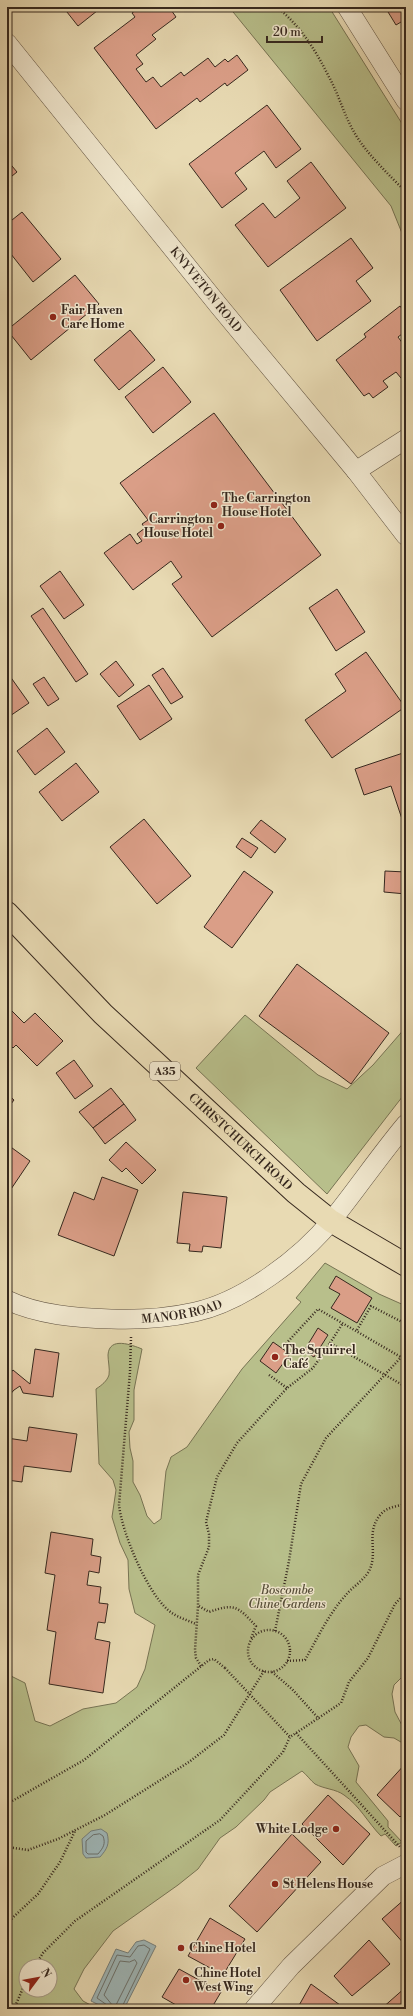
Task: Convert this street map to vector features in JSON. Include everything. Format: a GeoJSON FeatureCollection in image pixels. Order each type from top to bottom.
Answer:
{"type":"FeatureCollection","features":[{"type":"Feature","properties":{"kind":"main road","name":"CHRISTCHURCH ROAD"},"geometry":{"type":"LineString","coordinates":[[7,913],[103,1014],[296,1193],[331,1221],[406,1265]]}},
{"type":"Feature","properties":{"kind":"street"},"geometry":{"type":"LineString","coordinates":[[347,7],[406,102]]}},
{"type":"Feature","properties":{"kind":"street","name":"KNYVETON ROAD"},"geometry":{"type":"LineString","coordinates":[[7,43],[219,306],[356,471],[406,536]]}},
{"type":"Feature","properties":{"kind":"street"},"geometry":{"type":"LineString","coordinates":[[356,471],[406,439]]}},
{"type":"Feature","properties":{"kind":"street"},"geometry":{"type":"LineString","coordinates":[[331,1221],[406,1124]]}},
{"type":"Feature","properties":{"kind":"street","name":"MANOR ROAD"},"geometry":{"type":"LineString","coordinates":[[7,1300],[16,1304],[54,1314],[94,1318],[132,1320],[195,1312],[223,1302],[278,1270],[299,1254],[331,1221]]}},
{"type":"Feature","properties":{"kind":"street"},"geometry":{"type":"LineString","coordinates":[[254,2009],[291,1966],[403,1856]]}},
{"type":"Feature","properties":{"kind":"path"},"geometry":{"type":"LineString","coordinates":[[277,7],[294,21],[310,42],[330,77],[355,134],[389,175],[406,192]]}},
{"type":"Feature","properties":{"kind":"path"},"geometry":{"type":"LineString","coordinates":[[356,1330],[371,1306],[406,1324]]}},
{"type":"Feature","properties":{"kind":"path"},"geometry":{"type":"LineString","coordinates":[[282,1348],[318,1309],[406,1360]]}},
{"type":"Feature","properties":{"kind":"path"},"geometry":{"type":"LineString","coordinates":[[132,1320],[130,1372],[119,1497],[121,1522],[130,1546],[160,1601],[178,1616],[196,1624]]}},
{"type":"Feature","properties":{"kind":"path"},"geometry":{"type":"LineString","coordinates":[[201,1666],[196,1658],[195,1650],[198,1606],[198,1575],[209,1547],[209,1534],[206,1522],[217,1477],[237,1443],[287,1388],[313,1368],[344,1323]]}},
{"type":"Feature","properties":{"kind":"path"},"geometry":{"type":"LineString","coordinates":[[330,1343],[387,1374],[406,1387]]}},
{"type":"Feature","properties":{"kind":"path"},"geometry":{"type":"LineString","coordinates":[[275,1631],[289,1561],[300,1484],[326,1438],[406,1352]]}},
{"type":"Feature","properties":{"kind":"path"},"geometry":{"type":"LineString","coordinates":[[269,1375],[287,1388]]}},
{"type":"Feature","properties":{"kind":"path"},"geometry":{"type":"LineString","coordinates":[[287,1662],[305,1660],[332,1612],[346,1594],[353,1589],[370,1570],[373,1553],[372,1532],[381,1513],[392,1507],[406,1504]]}},
{"type":"Feature","properties":{"kind":"path"},"geometry":{"type":"LineString","coordinates":[[40,1958],[74,1920],[220,1820],[283,1752],[290,1737],[341,1703],[348,1682],[368,1658],[395,1604],[406,1592]]}},
{"type":"Feature","properties":{"kind":"path"},"geometry":{"type":"LineString","coordinates":[[198,1606],[209,1612],[228,1606],[241,1609],[256,1626],[250,1640],[248,1653],[253,1665],[264,1671],[272,1672],[282,1668],[287,1662],[290,1654],[288,1644],[281,1634],[270,1630],[258,1632],[250,1640]]}},
{"type":"Feature","properties":{"kind":"path"},"geometry":{"type":"LineString","coordinates":[[7,1804],[84,1760],[209,1660],[214,1659],[225,1668],[290,1737]]}},
{"type":"Feature","properties":{"kind":"path"},"geometry":{"type":"LineString","coordinates":[[7,1848],[28,1850],[58,1839],[104,1815],[189,1762],[224,1735],[264,1671]]}},
{"type":"Feature","properties":{"kind":"path"},"geometry":{"type":"LineString","coordinates":[[272,1672],[292,1689],[319,1719]]}},
{"type":"Feature","properties":{"kind":"path"},"geometry":{"type":"LineString","coordinates":[[296,1734],[403,1856]]}},
{"type":"Feature","properties":{"kind":"path"},"geometry":{"type":"LineString","coordinates":[[7,1923],[38,1894],[60,1862],[75,1830]]}},
{"type":"Feature","properties":{"kind":"path"},"geometry":{"type":"LineString","coordinates":[[14,2009],[19,1998]]}},
{"type":"Feature","properties":{"kind":"green space"},"geometry":{"type":"Polygon","coordinates":[[[229,7],[329,7],[406,130],[406,243],[391,206],[229,7]]]}},
{"type":"Feature","properties":{"kind":"green space"},"geometry":{"type":"Polygon","coordinates":[[[245,1015],[318,1075],[347,1089],[373,1065],[406,1027],[406,1092],[327,1194],[196,1068],[245,1015]]]}},
{"type":"Feature","properties":{"kind":"green space","name":"Boscombe Chine Gardens"},"geometry":{"type":"Polygon","coordinates":[[[325,1263],[379,1294],[406,1306],[406,1676],[403,1676],[394,1685],[392,1694],[395,1712],[406,1733],[406,1745],[394,1738],[384,1737],[366,1725],[359,1726],[351,1737],[348,1747],[359,1766],[356,1782],[388,1821],[388,1827],[402,1842],[396,1846],[385,1834],[381,1836],[350,1799],[337,1791],[315,1784],[302,1771],[270,1792],[264,1800],[236,1827],[220,1838],[198,1869],[113,1931],[84,1969],[74,1989],[83,2001],[98,2009],[7,2009],[7,1674],[25,1683],[35,1721],[50,1726],[83,1709],[116,1703],[137,1687],[145,1669],[155,1625],[135,1613],[129,1589],[128,1560],[120,1543],[112,1517],[116,1490],[113,1480],[99,1464],[96,1389],[104,1383],[109,1375],[109,1349],[112,1345],[122,1343],[142,1349],[134,1390],[134,1420],[129,1432],[130,1448],[133,1461],[133,1482],[140,1495],[147,1516],[154,1524],[161,1519],[166,1471],[171,1457],[187,1447],[242,1369],[301,1302],[296,1298],[325,1263]]]}},
{"type":"Feature","properties":{"kind":"water"},"geometry":{"type":"Polygon","coordinates":[[[101,1829],[107,1833],[108,1843],[106,1849],[100,1857],[86,1858],[83,1854],[82,1839],[91,1831],[101,1829]]]}},
{"type":"Feature","properties":{"kind":"water"},"geometry":{"type":"Polygon","coordinates":[[[144,1940],[156,1946],[124,2009],[107,2009],[91,2001],[116,1949],[128,1953],[136,1942],[144,1940]]]}},
{"type":"Feature","properties":{"kind":"building"},"geometry":{"type":"Polygon","coordinates":[[[63,7],[102,7],[78,26],[63,7]]]}},
{"type":"Feature","properties":{"kind":"building"},"geometry":{"type":"Polygon","coordinates":[[[140,7],[169,7],[176,17],[152,35],[156,39],[136,55],[143,64],[136,69],[146,82],[153,77],[161,87],[181,72],[184,76],[208,58],[215,67],[225,59],[228,62],[237,55],[248,70],[227,86],[225,83],[200,102],[197,98],[156,129],[94,48],[135,17],[132,13],[140,7]]]}},
{"type":"Feature","properties":{"kind":"building"},"geometry":{"type":"Polygon","coordinates":[[[385,7],[406,7],[406,19],[396,25],[385,7]]]}},
{"type":"Feature","properties":{"kind":"building"},"geometry":{"type":"Polygon","coordinates":[[[267,105],[301,149],[276,168],[264,151],[235,173],[247,189],[222,208],[189,164],[267,105]]]}},
{"type":"Feature","properties":{"kind":"building"},"geometry":{"type":"Polygon","coordinates":[[[7,160],[17,172],[7,180],[7,160]]]}},
{"type":"Feature","properties":{"kind":"building"},"geometry":{"type":"Polygon","coordinates":[[[311,162],[346,208],[268,267],[235,225],[263,203],[275,218],[300,198],[287,181],[311,162]]]}},
{"type":"Feature","properties":{"kind":"building"},"geometry":{"type":"Polygon","coordinates":[[[22,212],[61,259],[33,282],[7,249],[7,224],[22,212]]]}},
{"type":"Feature","properties":{"kind":"building"},"geometry":{"type":"Polygon","coordinates":[[[351,238],[373,268],[356,281],[371,301],[317,341],[280,290],[351,238]]]}},
{"type":"Feature","properties":{"kind":"building","name":"Fair Haven Care Home"},"geometry":{"type":"Polygon","coordinates":[[[75,275],[99,304],[31,360],[7,330],[75,275]]]}},
{"type":"Feature","properties":{"kind":"building"},"geometry":{"type":"Polygon","coordinates":[[[400,306],[406,314],[406,331],[398,337],[406,348],[406,384],[396,372],[383,381],[388,387],[373,398],[369,393],[364,396],[336,360],[366,337],[364,334],[400,306]]]}},
{"type":"Feature","properties":{"kind":"building"},"geometry":{"type":"Polygon","coordinates":[[[130,330],[155,360],[119,390],[94,360],[130,330]]]}},
{"type":"Feature","properties":{"kind":"building"},"geometry":{"type":"Polygon","coordinates":[[[163,367],[191,402],[153,433],[125,397],[163,367]]]}},
{"type":"Feature","properties":{"kind":"building","name":"Carrington House Hotel"},"geometry":{"type":"Polygon","coordinates":[[[214,413],[321,555],[212,637],[172,584],[182,577],[171,561],[133,590],[104,553],[130,534],[137,544],[142,541],[137,534],[145,528],[142,524],[148,520],[120,483],[214,413]]]}},
{"type":"Feature","properties":{"kind":"building"},"geometry":{"type":"Polygon","coordinates":[[[60,571],[84,605],[64,619],[40,586],[60,571]]]}},
{"type":"Feature","properties":{"kind":"building"},"geometry":{"type":"Polygon","coordinates":[[[337,589],[365,632],[336,651],[309,608],[337,589]]]}},
{"type":"Feature","properties":{"kind":"building"},"geometry":{"type":"Polygon","coordinates":[[[43,608],[88,674],[76,682],[31,616],[43,608]]]}},
{"type":"Feature","properties":{"kind":"building"},"geometry":{"type":"Polygon","coordinates":[[[366,652],[405,707],[332,758],[305,720],[346,691],[335,674],[366,652]]]}},
{"type":"Feature","properties":{"kind":"building"},"geometry":{"type":"Polygon","coordinates":[[[116,661],[134,685],[119,697],[100,674],[116,661]]]}},
{"type":"Feature","properties":{"kind":"building"},"geometry":{"type":"Polygon","coordinates":[[[163,668],[183,697],[171,704],[152,675],[163,668]]]}},
{"type":"Feature","properties":{"kind":"building"},"geometry":{"type":"Polygon","coordinates":[[[7,672],[29,703],[7,718],[7,672]]]}},
{"type":"Feature","properties":{"kind":"building"},"geometry":{"type":"Polygon","coordinates":[[[44,677],[59,699],[48,706],[33,684],[44,677]]]}},
{"type":"Feature","properties":{"kind":"building"},"geometry":{"type":"Polygon","coordinates":[[[149,685],[172,719],[140,740],[117,706],[149,685]]]}},
{"type":"Feature","properties":{"kind":"building"},"geometry":{"type":"Polygon","coordinates":[[[47,728],[65,752],[35,775],[17,751],[47,728]]]}},
{"type":"Feature","properties":{"kind":"building"},"geometry":{"type":"Polygon","coordinates":[[[406,752],[405,828],[391,786],[364,795],[355,769],[406,752]]]}},
{"type":"Feature","properties":{"kind":"building"},"geometry":{"type":"Polygon","coordinates":[[[76,763],[99,792],[62,821],[39,792],[76,763]]]}},
{"type":"Feature","properties":{"kind":"building"},"geometry":{"type":"Polygon","coordinates":[[[144,819],[191,876],[157,904],[110,847],[144,819]]]}},
{"type":"Feature","properties":{"kind":"building"},"geometry":{"type":"Polygon","coordinates":[[[261,820],[286,839],[275,853],[250,833],[261,820]]]}},
{"type":"Feature","properties":{"kind":"building"},"geometry":{"type":"Polygon","coordinates":[[[242,838],[258,848],[251,858],[236,847],[242,838]]]}},
{"type":"Feature","properties":{"kind":"building"},"geometry":{"type":"Polygon","coordinates":[[[244,871],[273,892],[232,948],[204,927],[244,871]]]}},
{"type":"Feature","properties":{"kind":"building"},"geometry":{"type":"Polygon","coordinates":[[[385,871],[406,872],[406,894],[384,892],[385,871]]]}},
{"type":"Feature","properties":{"kind":"building"},"geometry":{"type":"Polygon","coordinates":[[[297,964],[389,1033],[351,1084],[259,1016],[297,964]]]}},
{"type":"Feature","properties":{"kind":"building"},"geometry":{"type":"Polygon","coordinates":[[[7,1006],[24,1023],[35,1013],[63,1041],[37,1066],[16,1045],[13,1048],[7,1042],[7,1006]]]}},
{"type":"Feature","properties":{"kind":"building"},"geometry":{"type":"Polygon","coordinates":[[[74,1060],[93,1086],[75,1099],[56,1073],[74,1060]]]}},
{"type":"Feature","properties":{"kind":"building"},"geometry":{"type":"Polygon","coordinates":[[[111,1088],[124,1104],[93,1128],[79,1112],[111,1088]]]}},
{"type":"Feature","properties":{"kind":"building"},"geometry":{"type":"Polygon","coordinates":[[[7,1094],[14,1100],[7,1109],[7,1094]]]}},
{"type":"Feature","properties":{"kind":"building"},"geometry":{"type":"Polygon","coordinates":[[[124,1104],[136,1120],[105,1144],[93,1128],[124,1104]]]}},
{"type":"Feature","properties":{"kind":"building"},"geometry":{"type":"Polygon","coordinates":[[[126,1142],[156,1170],[142,1184],[126,1168],[122,1172],[109,1160],[126,1142]]]}},
{"type":"Feature","properties":{"kind":"building"},"geometry":{"type":"Polygon","coordinates":[[[8,1145],[30,1161],[7,1195],[7,1146],[8,1145]]]}},
{"type":"Feature","properties":{"kind":"building"},"geometry":{"type":"Polygon","coordinates":[[[102,1177],[138,1190],[114,1256],[58,1235],[74,1192],[94,1200],[102,1177]]]}},
{"type":"Feature","properties":{"kind":"building"},"geometry":{"type":"Polygon","coordinates":[[[183,1192],[227,1197],[221,1248],[203,1246],[202,1252],[189,1251],[190,1244],[177,1243],[183,1192]]]}},
{"type":"Feature","properties":{"kind":"building"},"geometry":{"type":"Polygon","coordinates":[[[336,1276],[372,1298],[357,1323],[331,1308],[340,1294],[329,1288],[336,1276]]]}},
{"type":"Feature","properties":{"kind":"building"},"geometry":{"type":"Polygon","coordinates":[[[318,1328],[328,1335],[314,1357],[304,1351],[318,1328]]]}},
{"type":"Feature","properties":{"kind":"building","name":"The Squirrel Café"},"geometry":{"type":"Polygon","coordinates":[[[273,1342],[290,1354],[276,1373],[260,1361],[273,1342]]]}},
{"type":"Feature","properties":{"kind":"building"},"geometry":{"type":"Polygon","coordinates":[[[35,1349],[59,1353],[53,1397],[23,1393],[20,1386],[7,1398],[7,1377],[13,1370],[30,1384],[35,1349]]]}},
{"type":"Feature","properties":{"kind":"building"},"geometry":{"type":"Polygon","coordinates":[[[29,1427],[77,1434],[71,1472],[24,1466],[22,1482],[7,1480],[7,1438],[27,1441],[29,1427]]]}},
{"type":"Feature","properties":{"kind":"building"},"geometry":{"type":"Polygon","coordinates":[[[51,1532],[93,1539],[91,1555],[101,1557],[99,1573],[89,1571],[87,1585],[101,1587],[99,1603],[108,1604],[105,1623],[98,1622],[95,1639],[110,1642],[103,1693],[49,1684],[56,1632],[47,1630],[55,1575],[45,1573],[51,1532]]]}},
{"type":"Feature","properties":{"kind":"building"},"geometry":{"type":"Polygon","coordinates":[[[406,1763],[406,1811],[400,1817],[377,1795],[406,1763]]]}},
{"type":"Feature","properties":{"kind":"building","name":"White Lodge"},"geometry":{"type":"Polygon","coordinates":[[[328,1795],[370,1834],[343,1865],[302,1824],[328,1795]]]}},
{"type":"Feature","properties":{"kind":"building","name":"St Helens House"},"geometry":{"type":"Polygon","coordinates":[[[292,1834],[321,1862],[257,1932],[229,1906],[292,1834]]]}},
{"type":"Feature","properties":{"kind":"building"},"geometry":{"type":"Polygon","coordinates":[[[406,1898],[406,1946],[382,1919],[406,1898]]]}},
{"type":"Feature","properties":{"kind":"building","name":"Chine Hotel"},"geometry":{"type":"Polygon","coordinates":[[[210,1918],[245,1939],[223,1975],[188,1956],[210,1918]]]}},
{"type":"Feature","properties":{"kind":"building"},"geometry":{"type":"Polygon","coordinates":[[[369,1940],[390,1964],[352,1996],[334,1976],[369,1940]]]}},
{"type":"Feature","properties":{"kind":"building","name":"Chine Hotel West Wing"},"geometry":{"type":"Polygon","coordinates":[[[179,1969],[221,1992],[211,2009],[183,2009],[162,1997],[179,1969]]]}},
{"type":"Feature","properties":{"kind":"building"},"geometry":{"type":"Polygon","coordinates":[[[311,1984],[340,2005],[337,2009],[297,2009],[311,1984]]]}},
{"type":"Feature","properties":{"kind":"building"},"geometry":{"type":"Polygon","coordinates":[[[406,1987],[406,2004],[399,2009],[381,2009],[406,1987]]]}},
{"type":"Feature","properties":{"kind":"place","name":"Fair Haven Care Home"},"geometry":{"type":"Point","coordinates":[53,317]}},
{"type":"Feature","properties":{"kind":"place","name":"The Carrington House Hotel"},"geometry":{"type":"Point","coordinates":[214,505]}},
{"type":"Feature","properties":{"kind":"place","name":"Carrington House Hotel"},"geometry":{"type":"Point","coordinates":[221,526]}},
{"type":"Feature","properties":{"kind":"place","name":"The Squirrel Café"},"geometry":{"type":"Point","coordinates":[275,1357]}},
{"type":"Feature","properties":{"kind":"place","name":"White Lodge"},"geometry":{"type":"Point","coordinates":[336,1829]}},
{"type":"Feature","properties":{"kind":"place","name":"St Helens House"},"geometry":{"type":"Point","coordinates":[275,1884]}},
{"type":"Feature","properties":{"kind":"place","name":"Chine Hotel"},"geometry":{"type":"Point","coordinates":[181,1948]}},
{"type":"Feature","properties":{"kind":"place","name":"Chine Hotel West Wing"},"geometry":{"type":"Point","coordinates":[186,1980]}}]}
